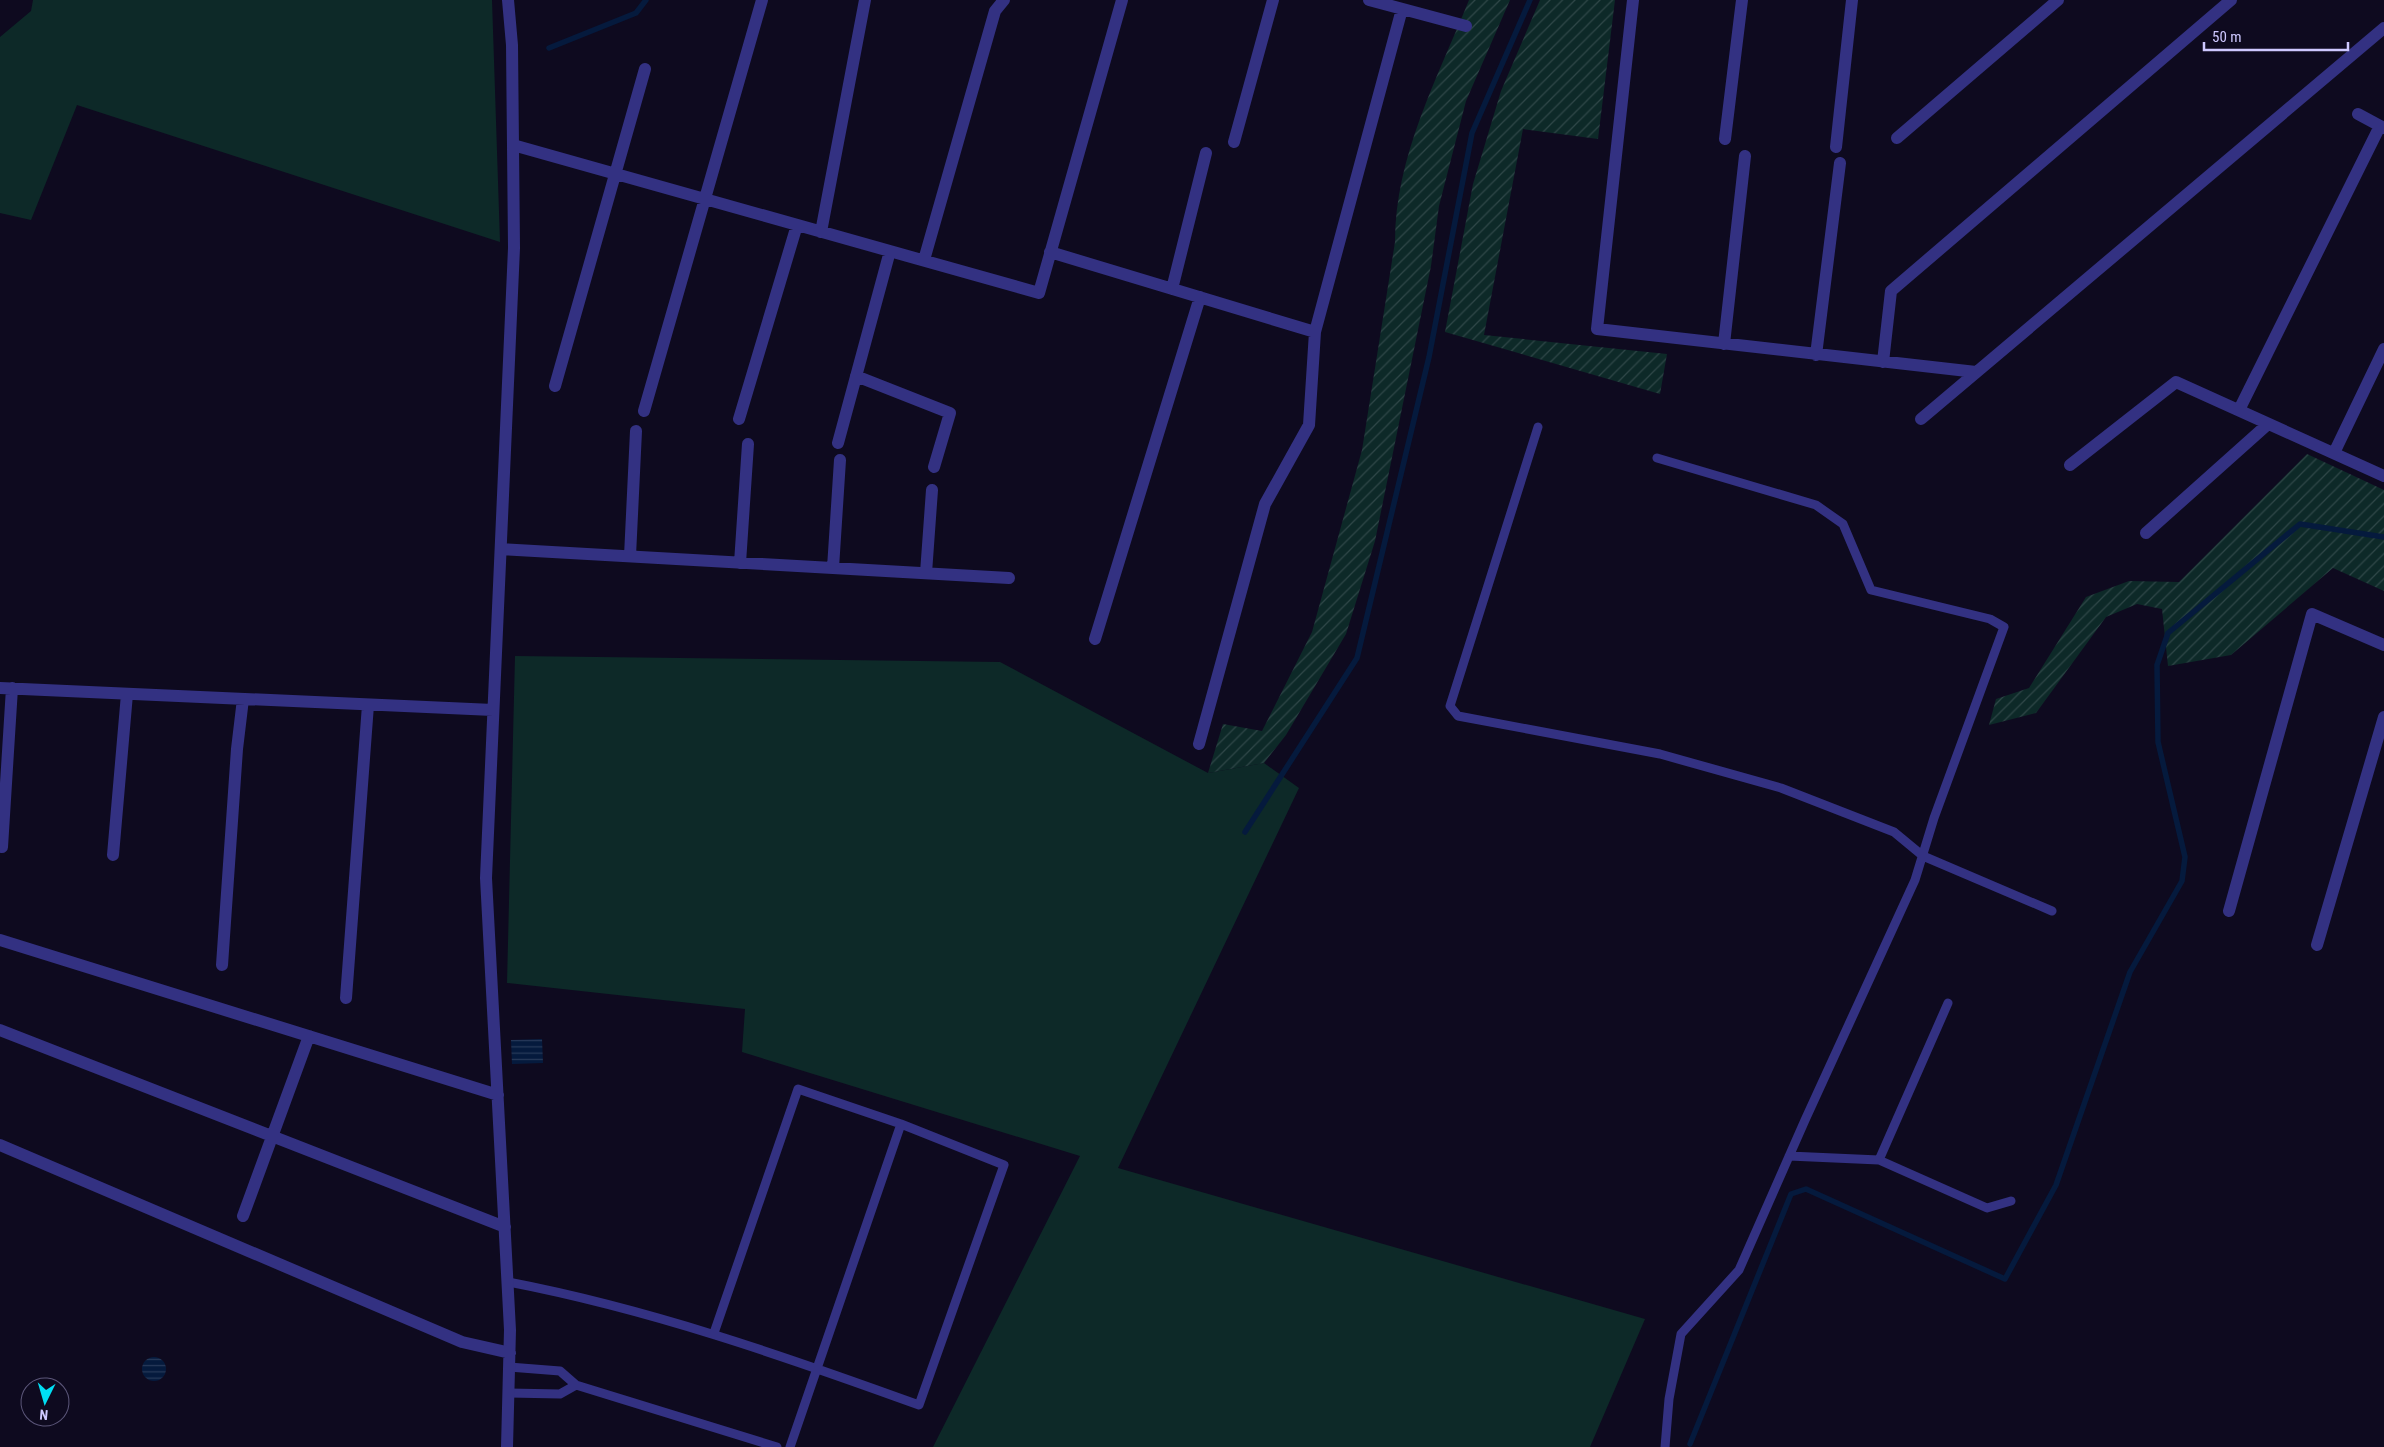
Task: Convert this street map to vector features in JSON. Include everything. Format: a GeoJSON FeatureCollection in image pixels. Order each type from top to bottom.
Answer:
{"type":"FeatureCollection","features":[{"type":"Feature","properties":{"kind":"street"},"geometry":{"type":"LineString","coordinates":[[507,1447],[510,1353],[508,1282],[486,878],[514,248],[512,45],[508,0]]}},
{"type":"Feature","properties":{"kind":"street"},"geometry":{"type":"LineString","coordinates":[[644,411],[762,0]]}},
{"type":"Feature","properties":{"kind":"street"},"geometry":{"type":"LineString","coordinates":[[821,232],[865,0]]}},
{"type":"Feature","properties":{"kind":"street"},"geometry":{"type":"LineString","coordinates":[[924,260],[995,11],[1004,0]]}},
{"type":"Feature","properties":{"kind":"street"},"geometry":{"type":"LineString","coordinates":[[513,145],[1039,293],[1122,0]]}},
{"type":"Feature","properties":{"kind":"street"},"geometry":{"type":"LineString","coordinates":[[1234,142],[1273,0]]}},
{"type":"Feature","properties":{"kind":"street"},"geometry":{"type":"LineString","coordinates":[[1369,0],[1466,26]]}},
{"type":"Feature","properties":{"kind":"street"},"geometry":{"type":"LineString","coordinates":[[1633,0],[1597,329],[1976,372]]}},
{"type":"Feature","properties":{"kind":"street"},"geometry":{"type":"LineString","coordinates":[[1725,139],[1742,0]]}},
{"type":"Feature","properties":{"kind":"street"},"geometry":{"type":"LineString","coordinates":[[1836,147],[1852,0]]}},
{"type":"Feature","properties":{"kind":"street"},"geometry":{"type":"LineString","coordinates":[[1897,138],[2058,0]]}},
{"type":"Feature","properties":{"kind":"street"},"geometry":{"type":"LineString","coordinates":[[1883,362],[1891,291],[2231,0]]}},
{"type":"Feature","properties":{"kind":"street"},"geometry":{"type":"LineString","coordinates":[[1199,744],[1266,504],[1309,425],[1316,332],[1402,9]]}},
{"type":"Feature","properties":{"kind":"street"},"geometry":{"type":"LineString","coordinates":[[1921,419],[2384,28]]}},
{"type":"Feature","properties":{"kind":"street"},"geometry":{"type":"LineString","coordinates":[[555,386],[617,174],[645,69]]}},
{"type":"Feature","properties":{"kind":"street"},"geometry":{"type":"LineString","coordinates":[[2239,410],[2382,127],[2358,114]]}},
{"type":"Feature","properties":{"kind":"street"},"geometry":{"type":"LineString","coordinates":[[1172,289],[1206,154]]}},
{"type":"Feature","properties":{"kind":"street"},"geometry":{"type":"LineString","coordinates":[[1724,344],[1745,156]]}},
{"type":"Feature","properties":{"kind":"street"},"geometry":{"type":"LineString","coordinates":[[1816,355],[1840,163]]}},
{"type":"Feature","properties":{"kind":"street"},"geometry":{"type":"LineString","coordinates":[[739,419],[797,225]]}},
{"type":"Feature","properties":{"kind":"street"},"geometry":{"type":"LineString","coordinates":[[838,443],[890,251]]}},
{"type":"Feature","properties":{"kind":"street"},"geometry":{"type":"LineString","coordinates":[[1050,252],[1316,332]]}},
{"type":"Feature","properties":{"kind":"street"},"geometry":{"type":"LineString","coordinates":[[1094,639],[1200,297]]}},
{"type":"Feature","properties":{"kind":"street"},"geometry":{"type":"LineString","coordinates":[[2334,453],[2384,349]]}},
{"type":"Feature","properties":{"kind":"street"},"geometry":{"type":"LineString","coordinates":[[856,376],[950,413],[934,467]]}},
{"type":"Feature","properties":{"kind":"street"},"geometry":{"type":"LineString","coordinates":[[2070,466],[2176,382],[2384,476]]}},
{"type":"Feature","properties":{"kind":"street"},"geometry":{"type":"LineString","coordinates":[[2146,533],[2268,424]]}},
{"type":"Feature","properties":{"kind":"street"},"geometry":{"type":"LineString","coordinates":[[630,556],[636,430]]}},
{"type":"Feature","properties":{"kind":"street"},"geometry":{"type":"LineString","coordinates":[[740,563],[748,444]]}},
{"type":"Feature","properties":{"kind":"street"},"geometry":{"type":"LineString","coordinates":[[833,568],[840,460]]}},
{"type":"Feature","properties":{"kind":"street"},"geometry":{"type":"LineString","coordinates":[[926,573],[932,490]]}},
{"type":"Feature","properties":{"kind":"street"},"geometry":{"type":"LineString","coordinates":[[501,549],[1009,578]]}},
{"type":"Feature","properties":{"kind":"street"},"geometry":{"type":"LineString","coordinates":[[2229,911],[2312,614],[2384,644]]}},
{"type":"Feature","properties":{"kind":"street"},"geometry":{"type":"LineString","coordinates":[[2,847],[6,688],[493,710]]}},
{"type":"Feature","properties":{"kind":"street"},"geometry":{"type":"LineString","coordinates":[[112,854],[127,694]]}},
{"type":"Feature","properties":{"kind":"street"},"geometry":{"type":"LineString","coordinates":[[222,965],[237,749],[243,699]]}},
{"type":"Feature","properties":{"kind":"street"},"geometry":{"type":"LineString","coordinates":[[346,998],[368,705]]}},
{"type":"Feature","properties":{"kind":"street"},"geometry":{"type":"LineString","coordinates":[[2317,945],[2384,716]]}},
{"type":"Feature","properties":{"kind":"street"},"geometry":{"type":"LineString","coordinates":[[0,940],[498,1095]]}},
{"type":"Feature","properties":{"kind":"street"},"geometry":{"type":"LineString","coordinates":[[0,1030],[505,1227]]}},
{"type":"Feature","properties":{"kind":"street"},"geometry":{"type":"LineString","coordinates":[[242,1216],[310,1036]]}},
{"type":"Feature","properties":{"kind":"street"},"geometry":{"type":"LineString","coordinates":[[0,1145],[462,1342],[510,1353]]}},
{"type":"Feature","properties":{"kind":"lane"},"geometry":{"type":"LineString","coordinates":[[1538,427],[1450,706],[1458,716],[1660,754],[1781,788],[1894,832],[1922,856],[2052,911]]}},
{"type":"Feature","properties":{"kind":"lane"},"geometry":{"type":"LineString","coordinates":[[1657,458],[1816,505],[1843,524],[1871,590],[1990,619],[2004,627],[1915,880],[1739,1270],[1681,1334],[1669,1399],[1665,1447]]}},
{"type":"Feature","properties":{"kind":"lane"},"geometry":{"type":"LineString","coordinates":[[1879,1160],[1948,1003]]}},
{"type":"Feature","properties":{"kind":"lane"},"geometry":{"type":"LineString","coordinates":[[508,1282],[546,1289],[714,1334],[817,1368],[919,1405],[1004,1165],[901,1124],[798,1089],[714,1334]]}},
{"type":"Feature","properties":{"kind":"lane"},"geometry":{"type":"LineString","coordinates":[[790,1447],[901,1124]]}},
{"type":"Feature","properties":{"kind":"lane"},"geometry":{"type":"LineString","coordinates":[[1789,1156],[1879,1160],[1988,1208],[2011,1201]]}},
{"type":"Feature","properties":{"kind":"lane"},"geometry":{"type":"LineString","coordinates":[[509,1366],[560,1371],[576,1385],[776,1447]]}},
{"type":"Feature","properties":{"kind":"lane"},"geometry":{"type":"LineString","coordinates":[[509,1393],[560,1394],[576,1385]]}},
{"type":"Feature","properties":{"kind":"green space"},"geometry":{"type":"Polygon","coordinates":[[[33,0],[492,0],[500,242],[77,105],[31,220],[0,213],[0,37],[31,11],[33,0]]]}},
{"type":"Feature","properties":{"kind":"green space"},"geometry":{"type":"Polygon","coordinates":[[[1469,0],[1510,0],[1466,101],[1439,206],[1431,266],[1375,541],[1346,634],[1286,735],[1264,763],[1208,773],[1223,724],[1262,731],[1312,632],[1362,450],[1395,242],[1397,210],[1402,179],[1420,118],[1469,0]]]}},
{"type":"Feature","properties":{"kind":"green space"},"geometry":{"type":"Polygon","coordinates":[[[1540,0],[1615,0],[1598,139],[1523,129],[1484,335],[1667,354],[1660,394],[1445,332],[1473,184],[1501,91],[1540,0]]]}},
{"type":"Feature","properties":{"kind":"green space"},"geometry":{"type":"Polygon","coordinates":[[[2307,454],[2384,490],[2384,591],[2333,568],[2231,655],[2168,666],[2162,609],[2137,604],[2106,617],[2036,713],[1989,725],[1996,699],[2029,688],[2086,597],[2129,581],[2179,582],[2307,454]]]}},
{"type":"Feature","properties":{"kind":"green space"},"geometry":{"type":"Polygon","coordinates":[[[515,656],[1000,662],[1208,773],[1264,763],[1299,788],[1118,1168],[1645,1319],[1590,1447],[933,1447],[1080,1156],[742,1052],[745,1009],[507,983],[515,656]]]}},
{"type":"Feature","properties":{"kind":"water"},"geometry":{"type":"Polygon","coordinates":[[[542,1039],[543,1063],[512,1064],[511,1040],[542,1039]]]}},
{"type":"Feature","properties":{"kind":"water"},"geometry":{"type":"Polygon","coordinates":[[[154,1357],[159,1358],[165,1364],[165,1374],[159,1380],[154,1381],[149,1380],[143,1374],[142,1369],[143,1364],[149,1358],[154,1357]]]}},
{"type":"Feature","properties":{"kind":"waterway"},"geometry":{"type":"LineString","coordinates":[[549,48],[636,13],[646,0]]}},
{"type":"Feature","properties":{"kind":"waterway"},"geometry":{"type":"LineString","coordinates":[[1245,832],[1357,658],[1429,357],[1472,133],[1530,0]]}},
{"type":"Feature","properties":{"kind":"waterway"},"geometry":{"type":"LineString","coordinates":[[1690,1444],[1791,1194],[1806,1189],[2005,1279],[2056,1185],[2130,972],[2182,881],[2185,857],[2158,742],[2157,665],[2168,633],[2300,524],[2384,537]]}}]}
